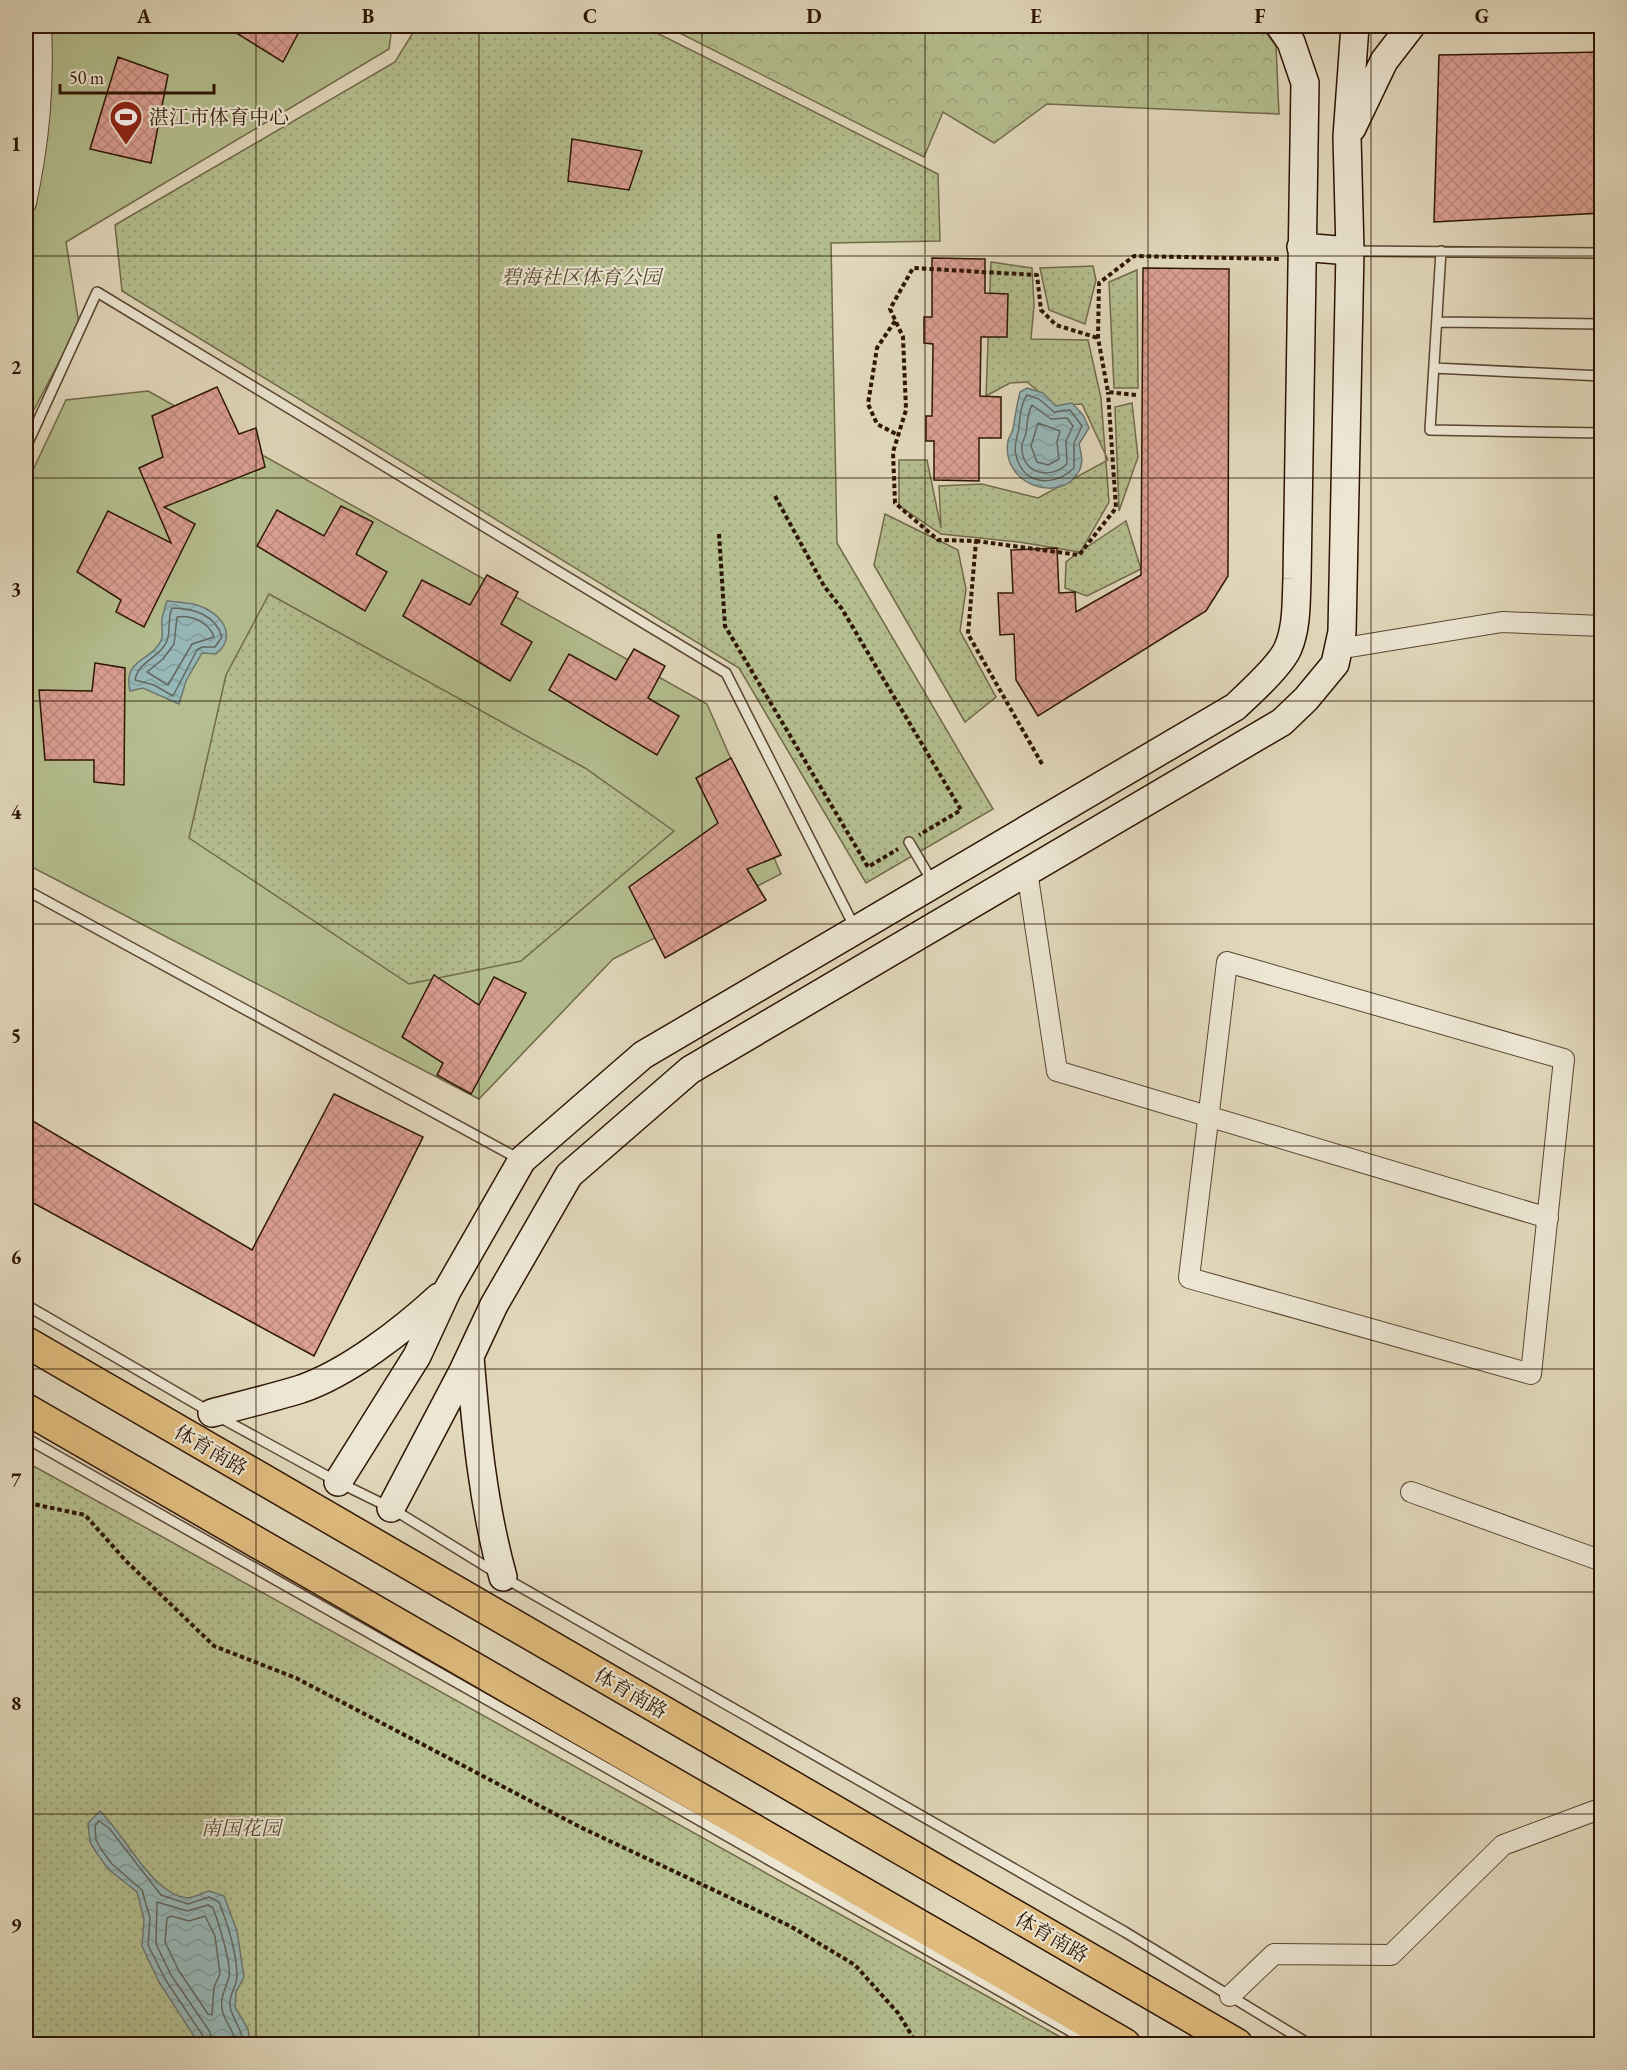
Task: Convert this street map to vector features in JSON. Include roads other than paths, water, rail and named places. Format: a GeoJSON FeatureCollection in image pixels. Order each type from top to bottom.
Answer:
{"type":"FeatureCollection","features":[{"type":"Feature","properties":{"kind":"main road","name":"体育南路"},"geometry":{"type":"LineString","coordinates":[[26,1342],[1237,2044]]}},
{"type":"Feature","properties":{"kind":"main road"},"geometry":{"type":"LineString","coordinates":[[26,1409],[1125,2044]]}},
{"type":"Feature","properties":{"kind":"street"},"geometry":{"type":"LineString","coordinates":[[26,203],[38,147],[43,71],[41,26]]}},
{"type":"Feature","properties":{"kind":"street"},"geometry":{"type":"LineString","coordinates":[[1280,26],[1291,42],[1305,83]]}},
{"type":"Feature","properties":{"kind":"street"},"geometry":{"type":"LineString","coordinates":[[338,1482],[417,1356],[447,1290],[522,1161],[643,1055],[1235,707],[1259,684],[1288,649],[1296,608],[1293,253],[1305,83],[1305,26]]}},
{"type":"Feature","properties":{"kind":"street"},"geometry":{"type":"LineString","coordinates":[[391,1508],[470,1357],[494,1305],[569,1175],[622,1127],[690,1070],[1282,722],[1306,699],[1335,664],[1343,613],[1350,251],[1347,137],[1354,26]]}},
{"type":"Feature","properties":{"kind":"street"},"geometry":{"type":"LineString","coordinates":[[1347,137],[1384,61],[1411,26]]}},
{"type":"Feature","properties":{"kind":"street"},"geometry":{"type":"LineString","coordinates":[[1293,253],[1350,251]]}},
{"type":"Feature","properties":{"kind":"street"},"geometry":{"type":"LineString","coordinates":[[1338,649],[1502,622],[1602,626]]}},
{"type":"Feature","properties":{"kind":"street"},"geometry":{"type":"LineString","coordinates":[[1027,871],[1057,1071],[1548,1218]]}},
{"type":"Feature","properties":{"kind":"street"},"geometry":{"type":"LineString","coordinates":[[1227,962],[1564,1059],[1548,1218],[1531,1374],[1189,1278],[1227,962]]}},
{"type":"Feature","properties":{"kind":"street"},"geometry":{"type":"LineString","coordinates":[[212,1413],[303,1388],[351,1364],[410,1324],[447,1290]]}},
{"type":"Feature","properties":{"kind":"street"},"geometry":{"type":"LineString","coordinates":[[470,1357],[479,1455],[502,1577]]}},
{"type":"Feature","properties":{"kind":"street"},"geometry":{"type":"LineString","coordinates":[[1411,1491],[1602,1561]]}},
{"type":"Feature","properties":{"kind":"street"},"geometry":{"type":"LineString","coordinates":[[1230,1996],[1274,1954],[1391,1955],[1503,1845],[1602,1808]]}},
{"type":"Feature","properties":{"kind":"lane"},"geometry":{"type":"LineString","coordinates":[[1350,251],[1602,253]]}},
{"type":"Feature","properties":{"kind":"lane"},"geometry":{"type":"LineString","coordinates":[[1441,251],[1430,430],[1602,433]]}},
{"type":"Feature","properties":{"kind":"lane"},"geometry":{"type":"LineString","coordinates":[[26,447],[97,292],[726,673],[856,930]]}},
{"type":"Feature","properties":{"kind":"lane"},"geometry":{"type":"LineString","coordinates":[[1437,322],[1602,324]]}},
{"type":"Feature","properties":{"kind":"lane"},"geometry":{"type":"LineString","coordinates":[[1434,368],[1602,376]]}},
{"type":"Feature","properties":{"kind":"lane"},"geometry":{"type":"LineString","coordinates":[[909,842],[934,884]]}},
{"type":"Feature","properties":{"kind":"lane"},"geometry":{"type":"LineString","coordinates":[[26,890],[522,1161]]}},
{"type":"Feature","properties":{"kind":"lane"},"geometry":{"type":"LineString","coordinates":[[26,1305],[212,1413],[338,1482],[391,1508],[502,1577],[1125,1932],[1310,2044]]}},
{"type":"Feature","properties":{"kind":"lane"},"geometry":{"type":"LineString","coordinates":[[26,1438],[1093,2044]]}},
{"type":"Feature","properties":{"kind":"water"},"geometry":{"type":"Polygon","coordinates":[[[1027,388],[1043,393],[1056,406],[1072,403],[1083,415],[1089,428],[1079,444],[1081,468],[1071,481],[1060,487],[1047,488],[1022,479],[1013,469],[1008,456],[1008,441],[1013,429],[1020,392],[1027,388]]]}},
{"type":"Feature","properties":{"kind":"water"},"geometry":{"type":"Polygon","coordinates":[[[167,601],[190,603],[205,608],[219,619],[226,632],[223,647],[216,654],[202,653],[186,681],[179,704],[143,688],[130,691],[130,672],[158,646],[162,638],[162,619],[167,601]]]}},
{"type":"Feature","properties":{"kind":"water"},"geometry":{"type":"Polygon","coordinates":[[[100,1811],[162,1886],[174,1894],[187,1898],[209,1891],[224,1896],[237,1931],[244,1977],[236,1992],[235,2007],[248,2029],[250,2044],[199,2044],[159,1982],[142,1946],[144,1919],[137,1892],[108,1869],[90,1842],[88,1823],[100,1811]]]}},
{"type":"Feature","properties":{"kind":"place","name":"湛江市体育中心"},"geometry":{"type":"Point","coordinates":[126,146]}},
{"type":"Feature","properties":{"kind":"park label","name":"碧海社区体育公园"},"geometry":{"type":"Point","coordinates":[581,277]}},
{"type":"Feature","properties":{"kind":"park label","name":"南国花园"},"geometry":{"type":"Point","coordinates":[241,1828]}}]}
